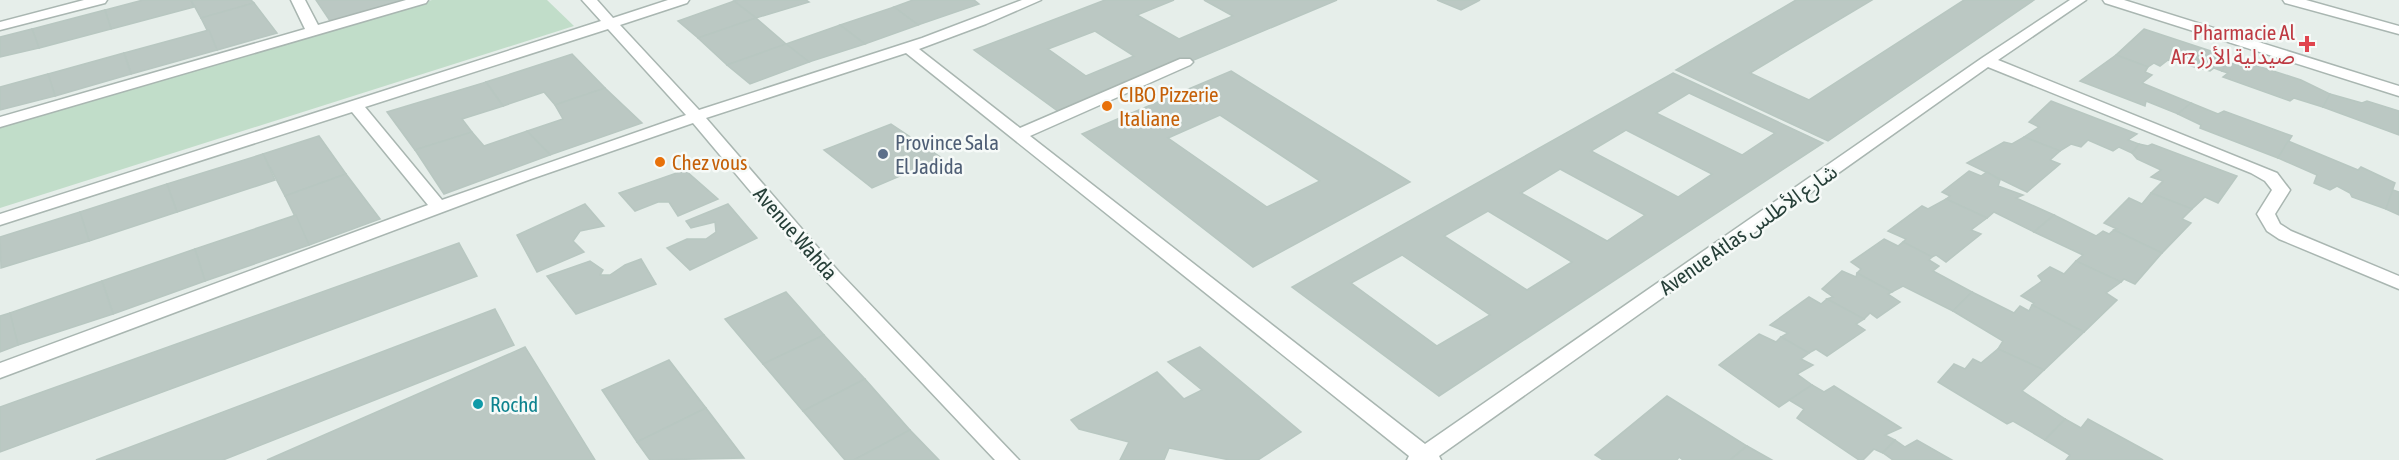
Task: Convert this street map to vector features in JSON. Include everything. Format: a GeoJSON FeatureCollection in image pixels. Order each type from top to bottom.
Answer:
{"type":"FeatureCollection","features":[{"type":"Feature","properties":{"kind":"street"},"geometry":{"type":"LineString","coordinates":[[0,26],[100,0]]}},
{"type":"Feature","properties":{"kind":"street"},"geometry":{"type":"LineString","coordinates":[[298,0],[313,30]]}},
{"type":"Feature","properties":{"kind":"street"},"geometry":{"type":"LineString","coordinates":[[0,122],[421,0]]}},
{"type":"Feature","properties":{"kind":"street","name":"Avenue Wahda"},"geometry":{"type":"LineString","coordinates":[[589,0],[695,115],[832,276],[1008,460]]}},
{"type":"Feature","properties":{"kind":"street"},"geometry":{"type":"LineString","coordinates":[[0,220],[682,0]]}},
{"type":"Feature","properties":{"kind":"street"},"geometry":{"type":"LineString","coordinates":[[0,371],[438,206],[695,115],[908,48],[1034,0]]}},
{"type":"Feature","properties":{"kind":"street","name":"Avenue Atlas شارع الأطلس"},"geometry":{"type":"LineString","coordinates":[[1424,459],[1987,61],[2079,0]]}},
{"type":"Feature","properties":{"kind":"street"},"geometry":{"type":"LineString","coordinates":[[2293,0],[2399,30]]}},
{"type":"Feature","properties":{"kind":"street"},"geometry":{"type":"LineString","coordinates":[[2117,1],[2399,91]]}},
{"type":"Feature","properties":{"kind":"street"},"geometry":{"type":"LineString","coordinates":[[908,48],[1424,459]]}},
{"type":"Feature","properties":{"kind":"street"},"geometry":{"type":"LineString","coordinates":[[1987,61],[2257,169],[2271,177],[2281,190],[2266,214],[2273,227],[2284,235],[2399,283]]}},
{"type":"Feature","properties":{"kind":"street"},"geometry":{"type":"LineString","coordinates":[[1018,135],[1185,62]]}},
{"type":"Feature","properties":{"kind":"street"},"geometry":{"type":"LineString","coordinates":[[356,106],[438,206]]}},
{"type":"Feature","properties":{"kind":"green space"},"geometry":{"type":"Polygon","coordinates":[[[432,0],[547,0],[574,26],[0,208],[0,122],[432,0]]]}},
{"type":"Feature","properties":{"kind":"building"},"geometry":{"type":"Polygon","coordinates":[[[143,0],[191,0],[194,7],[111,29],[105,10],[143,0]]]}},
{"type":"Feature","properties":{"kind":"building"},"geometry":{"type":"Polygon","coordinates":[[[191,0],[251,0],[254,3],[201,18],[191,0]]]}},
{"type":"Feature","properties":{"kind":"building"},"geometry":{"type":"Polygon","coordinates":[[[316,0],[415,0],[332,24],[316,0]]]}},
{"type":"Feature","properties":{"kind":"building"},"geometry":{"type":"Polygon","coordinates":[[[806,0],[809,2],[756,18],[734,1],[806,0]]]}},
{"type":"Feature","properties":{"kind":"building"},"geometry":{"type":"Polygon","coordinates":[[[913,0],[974,0],[979,4],[918,25],[894,7],[913,0]]]}},
{"type":"Feature","properties":{"kind":"building"},"geometry":{"type":"Polygon","coordinates":[[[1105,0],[1174,0],[1137,15],[1179,39],[1233,16],[1204,0],[1337,0],[1063,115],[974,50],[1105,0]],[[1095,31],[1048,49],[1086,76],[1134,56],[1095,31]]]}},
{"type":"Feature","properties":{"kind":"building"},"geometry":{"type":"Polygon","coordinates":[[[1437,0],[1480,0],[1461,10],[1437,0]]]}},
{"type":"Feature","properties":{"kind":"building"},"geometry":{"type":"Polygon","coordinates":[[[1796,0],[1872,0],[1750,73],[1809,100],[1964,0],[2034,0],[1828,141],[1676,70],[1796,0]]]}},
{"type":"Feature","properties":{"kind":"building"},"geometry":{"type":"Polygon","coordinates":[[[734,1],[756,18],[698,38],[678,21],[734,1]]]}},
{"type":"Feature","properties":{"kind":"building"},"geometry":{"type":"Polygon","coordinates":[[[254,3],[277,33],[217,50],[201,18],[254,3]]]}},
{"type":"Feature","properties":{"kind":"building"},"geometry":{"type":"Polygon","coordinates":[[[894,7],[918,25],[865,44],[840,25],[894,7]]]}},
{"type":"Feature","properties":{"kind":"building"},"geometry":{"type":"Polygon","coordinates":[[[105,10],[111,29],[39,48],[32,29],[105,10]]]}},
{"type":"Feature","properties":{"kind":"building"},"geometry":{"type":"Polygon","coordinates":[[[756,18],[786,44],[727,65],[698,38],[756,18]]]}},
{"type":"Feature","properties":{"kind":"building"},"geometry":{"type":"Polygon","coordinates":[[[840,25],[865,44],[809,62],[786,44],[840,25]]]}},
{"type":"Feature","properties":{"kind":"building"},"geometry":{"type":"Polygon","coordinates":[[[32,29],[39,48],[0,57],[0,37],[32,29]]]}},
{"type":"Feature","properties":{"kind":"building"},"geometry":{"type":"Polygon","coordinates":[[[2144,29],[2223,55],[2221,60],[2228,62],[2222,71],[2214,68],[2210,71],[2168,60],[2160,66],[2154,63],[2148,67],[2116,55],[2144,29]]]}},
{"type":"Feature","properties":{"kind":"building"},"geometry":{"type":"Polygon","coordinates":[[[209,30],[217,50],[131,74],[124,53],[209,30]]]}},
{"type":"Feature","properties":{"kind":"building"},"geometry":{"type":"Polygon","coordinates":[[[786,44],[809,62],[750,84],[727,65],[786,44]]]}},
{"type":"Feature","properties":{"kind":"building"},"geometry":{"type":"Polygon","coordinates":[[[124,53],[131,74],[55,96],[48,74],[124,53]]]}},
{"type":"Feature","properties":{"kind":"building"},"geometry":{"type":"Polygon","coordinates":[[[572,54],[605,88],[555,105],[544,92],[503,106],[486,82],[572,54]]]}},
{"type":"Feature","properties":{"kind":"building"},"geometry":{"type":"Polygon","coordinates":[[[2116,55],[2148,67],[2145,72],[2152,75],[2142,83],[2191,103],[2178,114],[2146,101],[2145,106],[2080,81],[2116,55]]]}},
{"type":"Feature","properties":{"kind":"building"},"geometry":{"type":"Polygon","coordinates":[[[2239,60],[2301,80],[2330,94],[2323,107],[2294,98],[2290,101],[2223,77],[2228,73],[2222,71],[2228,62],[2232,64],[2239,60]]]}},
{"type":"Feature","properties":{"kind":"building"},"geometry":{"type":"Polygon","coordinates":[[[1231,71],[1410,182],[1253,267],[1082,134],[1231,71]],[[1220,115],[1168,138],[1267,207],[1320,181],[1220,115]]]}},
{"type":"Feature","properties":{"kind":"building"},"geometry":{"type":"Polygon","coordinates":[[[1673,73],[1823,143],[1439,396],[1292,287],[1673,73]],[[1689,93],[1656,113],[1742,155],[1775,133],[1689,93]],[[1626,130],[1591,151],[1678,197],[1712,174],[1626,130]],[[1560,169],[1521,193],[1607,241],[1645,215],[1560,169]],[[1488,211],[1444,236],[1527,290],[1572,262],[1488,211]],[[1402,255],[1351,283],[1437,346],[1490,315],[1402,255]]]}},
{"type":"Feature","properties":{"kind":"building"},"geometry":{"type":"Polygon","coordinates":[[[48,74],[55,96],[0,110],[0,87],[48,74]]]}},
{"type":"Feature","properties":{"kind":"building"},"geometry":{"type":"Polygon","coordinates":[[[486,82],[503,106],[462,119],[472,132],[415,150],[387,112],[486,82]]]}},
{"type":"Feature","properties":{"kind":"building"},"geometry":{"type":"Polygon","coordinates":[[[605,88],[642,123],[550,155],[527,131],[563,119],[555,105],[605,88]]]}},
{"type":"Feature","properties":{"kind":"building"},"geometry":{"type":"Polygon","coordinates":[[[2330,94],[2362,103],[2367,101],[2399,111],[2399,135],[2323,107],[2330,94]]]}},
{"type":"Feature","properties":{"kind":"building"},"geometry":{"type":"Polygon","coordinates":[[[2051,101],[2137,134],[2128,140],[2139,144],[2132,153],[2119,147],[2113,151],[2088,140],[2081,147],[2071,144],[2060,151],[2024,137],[2039,127],[2029,122],[2051,101]]]}},
{"type":"Feature","properties":{"kind":"building"},"geometry":{"type":"Polygon","coordinates":[[[2191,103],[2218,114],[2224,111],[2292,136],[2278,158],[2200,128],[2201,125],[2178,114],[2191,103]]]}},
{"type":"Feature","properties":{"kind":"building","name":"Province Sala El Jadida"},"geometry":{"type":"Polygon","coordinates":[[[891,124],[942,158],[872,188],[824,150],[891,124]]]}},
{"type":"Feature","properties":{"kind":"building"},"geometry":{"type":"Polygon","coordinates":[[[527,131],[550,155],[444,194],[415,150],[472,132],[484,146],[527,131]]]}},
{"type":"Feature","properties":{"kind":"building"},"geometry":{"type":"Polygon","coordinates":[[[319,136],[346,174],[285,196],[263,154],[319,136]]]}},
{"type":"Feature","properties":{"kind":"building"},"geometry":{"type":"Polygon","coordinates":[[[2024,137],[2060,151],[2050,160],[2060,164],[2027,192],[1967,163],[2004,142],[2012,144],[2024,137]]]}},
{"type":"Feature","properties":{"kind":"building"},"geometry":{"type":"Polygon","coordinates":[[[2288,141],[2358,170],[2361,167],[2395,183],[2386,209],[2352,197],[2350,193],[2337,186],[2330,190],[2314,183],[2317,175],[2278,158],[2288,141]]]}},
{"type":"Feature","properties":{"kind":"building"},"geometry":{"type":"Polygon","coordinates":[[[2139,144],[2148,146],[2152,144],[2237,176],[2218,203],[2205,197],[2192,209],[2151,193],[2163,181],[2151,177],[2161,170],[2137,159],[2132,153],[2139,144]]]}},
{"type":"Feature","properties":{"kind":"building"},"geometry":{"type":"Polygon","coordinates":[[[263,154],[275,180],[177,212],[167,184],[263,154]]]}},
{"type":"Feature","properties":{"kind":"building"},"geometry":{"type":"Polygon","coordinates":[[[685,170],[718,199],[678,216],[669,202],[658,202],[635,211],[619,193],[685,170]]]}},
{"type":"Feature","properties":{"kind":"building"},"geometry":{"type":"Polygon","coordinates":[[[1969,171],[1981,176],[1987,172],[2000,180],[1998,186],[2023,195],[2016,198],[2054,215],[2034,232],[1994,212],[1987,218],[1946,199],[1950,196],[1942,192],[1969,171]]]}},
{"type":"Feature","properties":{"kind":"building"},"geometry":{"type":"Polygon","coordinates":[[[346,174],[380,219],[309,245],[285,196],[346,174]]]}},
{"type":"Feature","properties":{"kind":"building"},"geometry":{"type":"Polygon","coordinates":[[[167,184],[177,212],[89,241],[80,212],[167,184]]]}},
{"type":"Feature","properties":{"kind":"building"},"geometry":{"type":"Polygon","coordinates":[[[2393,190],[2399,192],[2399,215],[2386,209],[2393,190]]]}},
{"type":"Feature","properties":{"kind":"building"},"geometry":{"type":"Polygon","coordinates":[[[2151,193],[2192,209],[2182,219],[2191,223],[2162,253],[2104,223],[2129,198],[2142,204],[2151,193]]]}},
{"type":"Feature","properties":{"kind":"building"},"geometry":{"type":"Polygon","coordinates":[[[1946,199],[1987,218],[1971,230],[1981,234],[1946,262],[1936,255],[1932,257],[1903,242],[1906,239],[1888,231],[1922,206],[1928,209],[1946,199]]]}},
{"type":"Feature","properties":{"kind":"building"},"geometry":{"type":"Polygon","coordinates":[[[585,204],[604,226],[580,231],[573,241],[584,252],[537,272],[517,235],[585,204]]]}},
{"type":"Feature","properties":{"kind":"building"},"geometry":{"type":"Polygon","coordinates":[[[728,204],[757,238],[690,270],[667,248],[687,239],[706,239],[716,232],[715,222],[691,228],[686,221],[728,204]]]}},
{"type":"Feature","properties":{"kind":"building"},"geometry":{"type":"Polygon","coordinates":[[[80,212],[89,241],[1,268],[0,237],[80,212]]]}},
{"type":"Feature","properties":{"kind":"building"},"geometry":{"type":"Polygon","coordinates":[[[296,215],[309,245],[205,281],[195,249],[296,215]]]}},
{"type":"Feature","properties":{"kind":"building"},"geometry":{"type":"Polygon","coordinates":[[[2054,215],[2096,236],[2103,231],[2109,234],[2114,230],[2162,253],[2135,284],[2124,279],[2121,282],[2076,261],[2083,255],[2034,232],[2054,215]]]}},
{"type":"Feature","properties":{"kind":"building"},"geometry":{"type":"Polygon","coordinates":[[[1884,239],[1898,246],[1903,242],[1932,257],[1929,260],[1939,266],[1933,271],[1972,292],[1953,311],[1903,286],[1892,292],[1857,273],[1861,269],[1851,262],[1884,239]]]}},
{"type":"Feature","properties":{"kind":"building"},"geometry":{"type":"Polygon","coordinates":[[[459,243],[477,276],[0,452],[0,407],[459,243]]]}},
{"type":"Feature","properties":{"kind":"building"},"geometry":{"type":"Polygon","coordinates":[[[195,249],[205,281],[113,314],[102,281],[195,249]]]}},
{"type":"Feature","properties":{"kind":"building"},"geometry":{"type":"Polygon","coordinates":[[[641,259],[656,284],[576,314],[547,276],[590,261],[603,270],[600,275],[610,275],[625,265],[641,259]]]}},
{"type":"Feature","properties":{"kind":"building"},"geometry":{"type":"Polygon","coordinates":[[[2076,261],[2121,282],[2106,293],[2117,300],[2084,332],[2032,305],[2034,303],[2021,296],[2042,281],[2038,276],[2050,267],[2064,274],[2076,261]]]}},
{"type":"Feature","properties":{"kind":"building"},"geometry":{"type":"Polygon","coordinates":[[[1842,271],[1856,277],[1857,273],[1892,292],[1888,294],[1900,302],[1877,318],[1870,313],[1864,319],[1827,299],[1833,297],[1822,289],[1842,271]]]}},
{"type":"Feature","properties":{"kind":"building"},"geometry":{"type":"Polygon","coordinates":[[[102,281],[113,314],[18,345],[10,313],[102,281]]]}},
{"type":"Feature","properties":{"kind":"building"},"geometry":{"type":"Polygon","coordinates":[[[786,292],[824,335],[763,364],[725,319],[786,292]]]}},
{"type":"Feature","properties":{"kind":"building"},"geometry":{"type":"Polygon","coordinates":[[[1972,292],[2014,313],[2020,306],[2029,311],[2032,305],[2084,332],[2044,370],[1998,349],[2003,341],[1953,311],[1972,292]]]}},
{"type":"Feature","properties":{"kind":"building"},"geometry":{"type":"Polygon","coordinates":[[[1809,297],[1821,304],[1827,299],[1864,319],[1856,324],[1865,330],[1827,356],[1816,349],[1809,353],[1781,337],[1788,333],[1770,325],[1809,297]]]}},
{"type":"Feature","properties":{"kind":"building"},"geometry":{"type":"Polygon","coordinates":[[[495,309],[514,345],[223,460],[96,460],[495,309]]]}},
{"type":"Feature","properties":{"kind":"building"},"geometry":{"type":"Polygon","coordinates":[[[10,313],[18,345],[0,352],[0,316],[10,313]]]}},
{"type":"Feature","properties":{"kind":"building"},"geometry":{"type":"Polygon","coordinates":[[[1759,334],[1776,342],[1781,337],[1809,353],[1801,359],[1813,365],[1797,374],[1812,385],[1779,407],[1719,365],[1759,334]]]}},
{"type":"Feature","properties":{"kind":"building"},"geometry":{"type":"Polygon","coordinates":[[[824,335],[865,379],[803,411],[763,364],[824,335]]]}},
{"type":"Feature","properties":{"kind":"building","name":"Rochd"},"geometry":{"type":"Polygon","coordinates":[[[525,347],[595,460],[267,460],[525,347]]]}},
{"type":"Feature","properties":{"kind":"building"},"geometry":{"type":"Polygon","coordinates":[[[1200,347],[1301,432],[1258,460],[1230,460],[1169,448],[1164,460],[1120,460],[1129,442],[1079,429],[1071,420],[1157,372],[1184,399],[1202,390],[1168,362],[1200,347]]]}},
{"type":"Feature","properties":{"kind":"building"},"geometry":{"type":"Polygon","coordinates":[[[1998,349],[2044,370],[2022,391],[2065,419],[2045,440],[2013,421],[2007,424],[1938,382],[1954,364],[1965,369],[1973,359],[1981,363],[1998,349]]]}},
{"type":"Feature","properties":{"kind":"building"},"geometry":{"type":"Polygon","coordinates":[[[669,360],[706,408],[637,442],[602,390],[669,360]]]}},
{"type":"Feature","properties":{"kind":"building"},"geometry":{"type":"Polygon","coordinates":[[[865,379],[910,430],[854,460],[845,460],[803,411],[865,379]]]}},
{"type":"Feature","properties":{"kind":"building"},"geometry":{"type":"Polygon","coordinates":[[[1812,385],[1824,392],[1834,386],[1901,428],[1885,435],[1895,440],[1883,453],[1874,449],[1863,460],[1859,460],[1797,418],[1804,409],[1789,400],[1812,385]]]}},
{"type":"Feature","properties":{"kind":"building"},"geometry":{"type":"Polygon","coordinates":[[[1667,396],[1747,446],[1730,460],[1683,460],[1679,457],[1677,460],[1603,460],[1595,455],[1667,396]]]}},
{"type":"Feature","properties":{"kind":"building"},"geometry":{"type":"Polygon","coordinates":[[[706,408],[744,458],[650,460],[637,442],[706,408]]]}},
{"type":"Feature","properties":{"kind":"building"},"geometry":{"type":"Polygon","coordinates":[[[2065,419],[2081,428],[2088,419],[2163,460],[2066,460],[2070,455],[2045,440],[2065,419]]]}},
{"type":"Feature","properties":{"kind":"building"},"geometry":{"type":"Polygon","coordinates":[[[910,430],[939,460],[854,460],[910,430]]]}},
{"type":"Feature","properties":{"kind":"building"},"geometry":{"type":"Polygon","coordinates":[[[1895,440],[1905,447],[1917,440],[1952,460],[1893,460],[1883,453],[1895,440]]]}},
{"type":"Feature","properties":{"kind":"building"},"geometry":{"type":"Polygon","coordinates":[[[1747,446],[1772,460],[1730,460],[1747,446]]]}},
{"type":"Feature","properties":{"kind":"place","name":"Pharmacie Al Arz صيدلية الأرز"},"geometry":{"type":"Point","coordinates":[2307,44]}},
{"type":"Feature","properties":{"kind":"place","name":"CIBO Pizzerie Italiane"},"geometry":{"type":"Point","coordinates":[1107,106]}},
{"type":"Feature","properties":{"kind":"place","name":"Province Sala El Jadida"},"geometry":{"type":"Point","coordinates":[883,154]}},
{"type":"Feature","properties":{"kind":"place","name":"Chez vous"},"geometry":{"type":"Point","coordinates":[660,162]}},
{"type":"Feature","properties":{"kind":"place","name":"Rochd"},"geometry":{"type":"Point","coordinates":[478,404]}}]}
